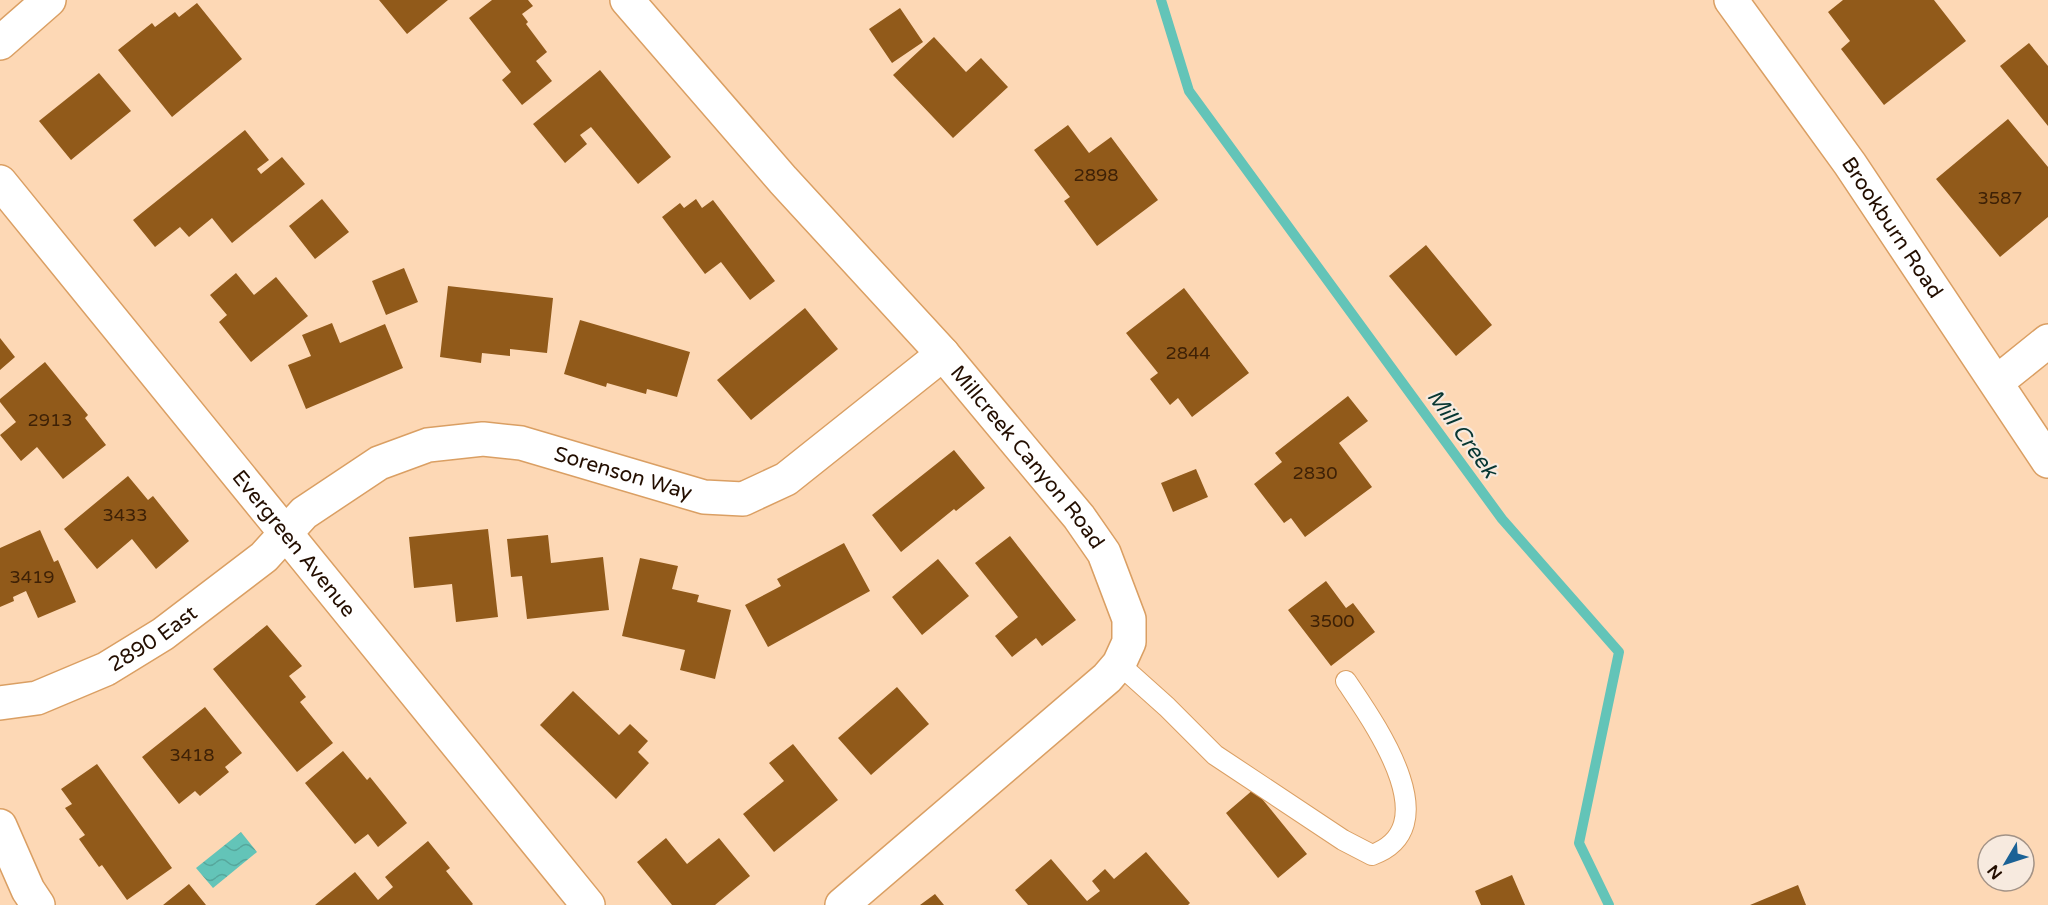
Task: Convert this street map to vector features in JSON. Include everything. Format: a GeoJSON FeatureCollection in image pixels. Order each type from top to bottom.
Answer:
{"type":"FeatureCollection","features":[{"type":"Feature","properties":{"kind":"street"},"geometry":{"type":"LineString","coordinates":[[0,43],[50,0]]}},
{"type":"Feature","properties":{"kind":"street","name":"Millcreek Canyon Road"},"geometry":{"type":"LineString","coordinates":[[627,0],[783,180],[943,354],[1079,517],[1104,554],[1129,619],[1129,642],[1119,664],[1107,678],[842,905]]}},
{"type":"Feature","properties":{"kind":"street","name":"Brookburn Road"},"geometry":{"type":"LineString","coordinates":[[1731,0],[1850,164],[2048,461]]}},
{"type":"Feature","properties":{"kind":"street","name":"Evergreen Avenue"},"geometry":{"type":"LineString","coordinates":[[0,182],[588,905]]}},
{"type":"Feature","properties":{"kind":"street"},"geometry":{"type":"LineString","coordinates":[[1997,382],[2048,341]]}},
{"type":"Feature","properties":{"kind":"street","name":"Sorenson Way"},"geometry":{"type":"LineString","coordinates":[[285,535],[304,513],[379,463],[428,445],[483,439],[521,443],[704,497],[743,499],[786,479],[943,354]]}},
{"type":"Feature","properties":{"kind":"street","name":"2890 East"},"geometry":{"type":"LineString","coordinates":[[0,703],[37,698],[106,669],[163,634],[264,557],[285,535]]}},
{"type":"Feature","properties":{"kind":"street"},"geometry":{"type":"LineString","coordinates":[[0,826],[28,890],[38,905]]}},
{"type":"Feature","properties":{"kind":"lane"},"geometry":{"type":"LineString","coordinates":[[1119,664],[1228,765],[1343,840],[1372,855],[1380,852],[1398,836],[1407,812],[1405,796],[1396,765],[1377,728],[1346,681]]}},
{"type":"Feature","properties":{"kind":"water"},"geometry":{"type":"Polygon","coordinates":[[[241,832],[257,852],[213,888],[196,868],[241,832]]]}},
{"type":"Feature","properties":{"kind":"building"},"geometry":{"type":"Polygon","coordinates":[[[379,0],[448,0],[407,34],[379,0]]]}},
{"type":"Feature","properties":{"kind":"building"},"geometry":{"type":"Polygon","coordinates":[[[492,0],[528,0],[533,6],[522,14],[528,22],[526,24],[547,52],[536,61],[552,81],[522,105],[502,80],[511,72],[469,18],[492,0]]]}},
{"type":"Feature","properties":{"kind":"building"},"geometry":{"type":"Polygon","coordinates":[[[1843,0],[1934,0],[1966,41],[1884,105],[1841,49],[1850,41],[1828,12],[1843,0]]]}},
{"type":"Feature","properties":{"kind":"building"},"geometry":{"type":"Polygon","coordinates":[[[197,3],[242,59],[172,117],[118,50],[152,23],[155,27],[175,12],[179,17],[197,3]]]}},
{"type":"Feature","properties":{"kind":"building"},"geometry":{"type":"Polygon","coordinates":[[[900,8],[923,42],[892,63],[869,29],[900,8]]]}},
{"type":"Feature","properties":{"kind":"building"},"geometry":{"type":"Polygon","coordinates":[[[934,37],[966,72],[981,58],[1008,87],[953,138],[893,75],[934,37]]]}},
{"type":"Feature","properties":{"kind":"building"},"geometry":{"type":"Polygon","coordinates":[[[2029,43],[2048,66],[2048,126],[2000,66],[2029,43]]]}},
{"type":"Feature","properties":{"kind":"building"},"geometry":{"type":"Polygon","coordinates":[[[600,70],[671,157],[638,184],[591,127],[580,135],[587,144],[565,163],[533,124],[600,70]]]}},
{"type":"Feature","properties":{"kind":"building"},"geometry":{"type":"Polygon","coordinates":[[[99,73],[131,111],[71,160],[39,121],[99,73]]]}},
{"type":"Feature","properties":{"kind":"building"},"geometry":{"type":"Polygon","coordinates":[[[2008,119],[2048,167],[2048,217],[2000,257],[1936,179],[2008,119]]]}},
{"type":"Feature","properties":{"kind":"building"},"geometry":{"type":"Polygon","coordinates":[[[1068,125],[1089,153],[1111,137],[1158,200],[1097,246],[1064,201],[1070,197],[1034,150],[1068,125]]]}},
{"type":"Feature","properties":{"kind":"building"},"geometry":{"type":"Polygon","coordinates":[[[245,130],[269,160],[257,169],[261,174],[282,157],[305,184],[232,243],[212,218],[189,237],[180,227],[155,247],[133,220],[245,130]]]}},
{"type":"Feature","properties":{"kind":"building"},"geometry":{"type":"Polygon","coordinates":[[[322,199],[349,232],[315,259],[289,226],[322,199]]]}},
{"type":"Feature","properties":{"kind":"building"},"geometry":{"type":"Polygon","coordinates":[[[696,199],[702,208],[713,200],[775,281],[750,300],[721,262],[705,274],[662,217],[680,203],[684,208],[696,199]]]}},
{"type":"Feature","properties":{"kind":"building"},"geometry":{"type":"Polygon","coordinates":[[[1426,245],[1492,325],[1456,356],[1389,276],[1426,245]]]}},
{"type":"Feature","properties":{"kind":"building"},"geometry":{"type":"Polygon","coordinates":[[[404,268],[418,302],[386,315],[372,281],[404,268]]]}},
{"type":"Feature","properties":{"kind":"building"},"geometry":{"type":"Polygon","coordinates":[[[236,273],[254,295],[276,277],[308,316],[251,362],[219,322],[227,315],[210,295],[236,273]]]}},
{"type":"Feature","properties":{"kind":"building"},"geometry":{"type":"Polygon","coordinates":[[[448,286],[553,298],[547,353],[510,349],[510,356],[482,353],[481,363],[440,357],[448,286]]]}},
{"type":"Feature","properties":{"kind":"building"},"geometry":{"type":"Polygon","coordinates":[[[1184,288],[1249,373],[1192,417],[1178,398],[1170,405],[1150,379],[1158,373],[1126,333],[1184,288]]]}},
{"type":"Feature","properties":{"kind":"building"},"geometry":{"type":"Polygon","coordinates":[[[805,308],[838,349],[751,420],[717,380],[805,308]]]}},
{"type":"Feature","properties":{"kind":"building"},"geometry":{"type":"Polygon","coordinates":[[[580,320],[690,352],[677,397],[647,389],[646,394],[607,383],[606,387],[564,374],[580,320]]]}},
{"type":"Feature","properties":{"kind":"building"},"geometry":{"type":"Polygon","coordinates":[[[332,323],[340,343],[385,324],[403,368],[306,409],[288,365],[311,356],[302,335],[332,323]]]}},
{"type":"Feature","properties":{"kind":"building"},"geometry":{"type":"Polygon","coordinates":[[[0,338],[15,357],[0,370],[0,338]]]}},
{"type":"Feature","properties":{"kind":"building"},"geometry":{"type":"Polygon","coordinates":[[[45,362],[88,415],[85,418],[106,445],[63,479],[37,447],[21,461],[0,435],[16,422],[0,399],[45,362]]]}},
{"type":"Feature","properties":{"kind":"building"},"geometry":{"type":"Polygon","coordinates":[[[1348,396],[1368,421],[1339,443],[1372,487],[1305,537],[1291,518],[1284,523],[1254,484],[1282,462],[1275,453],[1348,396]]]}},
{"type":"Feature","properties":{"kind":"building"},"geometry":{"type":"Polygon","coordinates":[[[954,450],[985,488],[956,511],[954,509],[901,552],[872,515],[954,450]]]}},
{"type":"Feature","properties":{"kind":"building"},"geometry":{"type":"Polygon","coordinates":[[[1196,469],[1208,497],[1173,512],[1161,483],[1196,469]]]}},
{"type":"Feature","properties":{"kind":"building"},"geometry":{"type":"Polygon","coordinates":[[[128,476],[148,500],[153,496],[189,541],[156,569],[132,539],[97,569],[64,529],[128,476]]]}},
{"type":"Feature","properties":{"kind":"building"},"geometry":{"type":"Polygon","coordinates":[[[488,529],[498,617],[456,622],[452,584],[414,588],[409,537],[488,529]]]}},
{"type":"Feature","properties":{"kind":"building"},"geometry":{"type":"Polygon","coordinates":[[[40,530],[54,562],[58,560],[76,602],[38,618],[26,591],[13,597],[14,601],[0,607],[0,548],[40,530]]]}},
{"type":"Feature","properties":{"kind":"building"},"geometry":{"type":"Polygon","coordinates":[[[548,535],[551,563],[603,557],[609,610],[527,619],[522,576],[511,577],[507,539],[548,535]]]}},
{"type":"Feature","properties":{"kind":"building"},"geometry":{"type":"Polygon","coordinates":[[[1010,536],[1076,620],[1042,646],[1036,638],[1012,657],[995,636],[1018,617],[975,563],[1010,536]]]}},
{"type":"Feature","properties":{"kind":"building"},"geometry":{"type":"Polygon","coordinates":[[[844,543],[870,591],[768,647],[745,605],[781,586],[777,579],[844,543]]]}},
{"type":"Feature","properties":{"kind":"building"},"geometry":{"type":"Polygon","coordinates":[[[640,558],[678,566],[672,589],[699,595],[697,602],[731,610],[715,679],[680,670],[685,650],[622,636],[640,558]]]}},
{"type":"Feature","properties":{"kind":"building"},"geometry":{"type":"Polygon","coordinates":[[[938,559],[969,596],[922,635],[892,597],[938,559]]]}},
{"type":"Feature","properties":{"kind":"building"},"geometry":{"type":"Polygon","coordinates":[[[1326,581],[1346,608],[1353,603],[1375,632],[1331,666],[1288,610],[1326,581]]]}},
{"type":"Feature","properties":{"kind":"building"},"geometry":{"type":"Polygon","coordinates":[[[267,625],[302,666],[289,676],[306,697],[300,702],[333,743],[297,772],[213,669],[267,625]]]}},
{"type":"Feature","properties":{"kind":"building"},"geometry":{"type":"Polygon","coordinates":[[[897,687],[929,724],[871,775],[838,738],[897,687]]]}},
{"type":"Feature","properties":{"kind":"building"},"geometry":{"type":"Polygon","coordinates":[[[573,691],[619,735],[630,724],[648,741],[638,752],[649,763],[616,799],[540,725],[573,691]]]}},
{"type":"Feature","properties":{"kind":"building"},"geometry":{"type":"Polygon","coordinates":[[[205,707],[242,753],[225,767],[229,772],[200,796],[195,791],[179,804],[142,757],[205,707]]]}},
{"type":"Feature","properties":{"kind":"building"},"geometry":{"type":"Polygon","coordinates":[[[793,744],[838,800],[774,852],[743,814],[784,781],[769,763],[793,744]]]}},
{"type":"Feature","properties":{"kind":"building"},"geometry":{"type":"Polygon","coordinates":[[[343,751],[367,780],[370,777],[407,823],[378,847],[368,834],[355,844],[305,783],[343,751]]]}},
{"type":"Feature","properties":{"kind":"building"},"geometry":{"type":"Polygon","coordinates":[[[97,764],[172,868],[127,900],[102,865],[99,867],[79,839],[85,835],[65,808],[72,804],[61,789],[97,764]]]}},
{"type":"Feature","properties":{"kind":"building"},"geometry":{"type":"Polygon","coordinates":[[[1254,789],[1307,854],[1278,878],[1226,813],[1254,789]]]}},
{"type":"Feature","properties":{"kind":"building"},"geometry":{"type":"Polygon","coordinates":[[[666,838],[687,864],[719,838],[750,876],[715,905],[672,905],[637,862],[666,838]]]}},
{"type":"Feature","properties":{"kind":"building"},"geometry":{"type":"Polygon","coordinates":[[[428,841],[450,868],[446,871],[472,905],[315,905],[355,872],[378,900],[393,887],[385,877],[428,841]]]}},
{"type":"Feature","properties":{"kind":"building"},"geometry":{"type":"Polygon","coordinates":[[[1146,852],[1190,903],[1188,905],[1028,905],[1015,890],[1051,859],[1087,901],[1100,891],[1092,881],[1105,869],[1114,879],[1146,852]]]}},
{"type":"Feature","properties":{"kind":"building"},"geometry":{"type":"Polygon","coordinates":[[[1512,875],[1525,905],[1481,905],[1475,891],[1512,875]]]}},
{"type":"Feature","properties":{"kind":"building"},"geometry":{"type":"Polygon","coordinates":[[[189,884],[206,905],[163,905],[189,884]]]}},
{"type":"Feature","properties":{"kind":"building"},"geometry":{"type":"Polygon","coordinates":[[[1798,885],[1806,905],[1750,905],[1798,885]]]}},
{"type":"Feature","properties":{"kind":"building"},"geometry":{"type":"Polygon","coordinates":[[[935,894],[944,905],[920,905],[935,894]]]}},
{"type":"Feature","properties":{"kind":"waterway","name":"Mill Creek"},"geometry":{"type":"LineString","coordinates":[[1161,0],[1189,91],[1502,519],[1619,652],[1579,843],[1609,905]]}}]}
